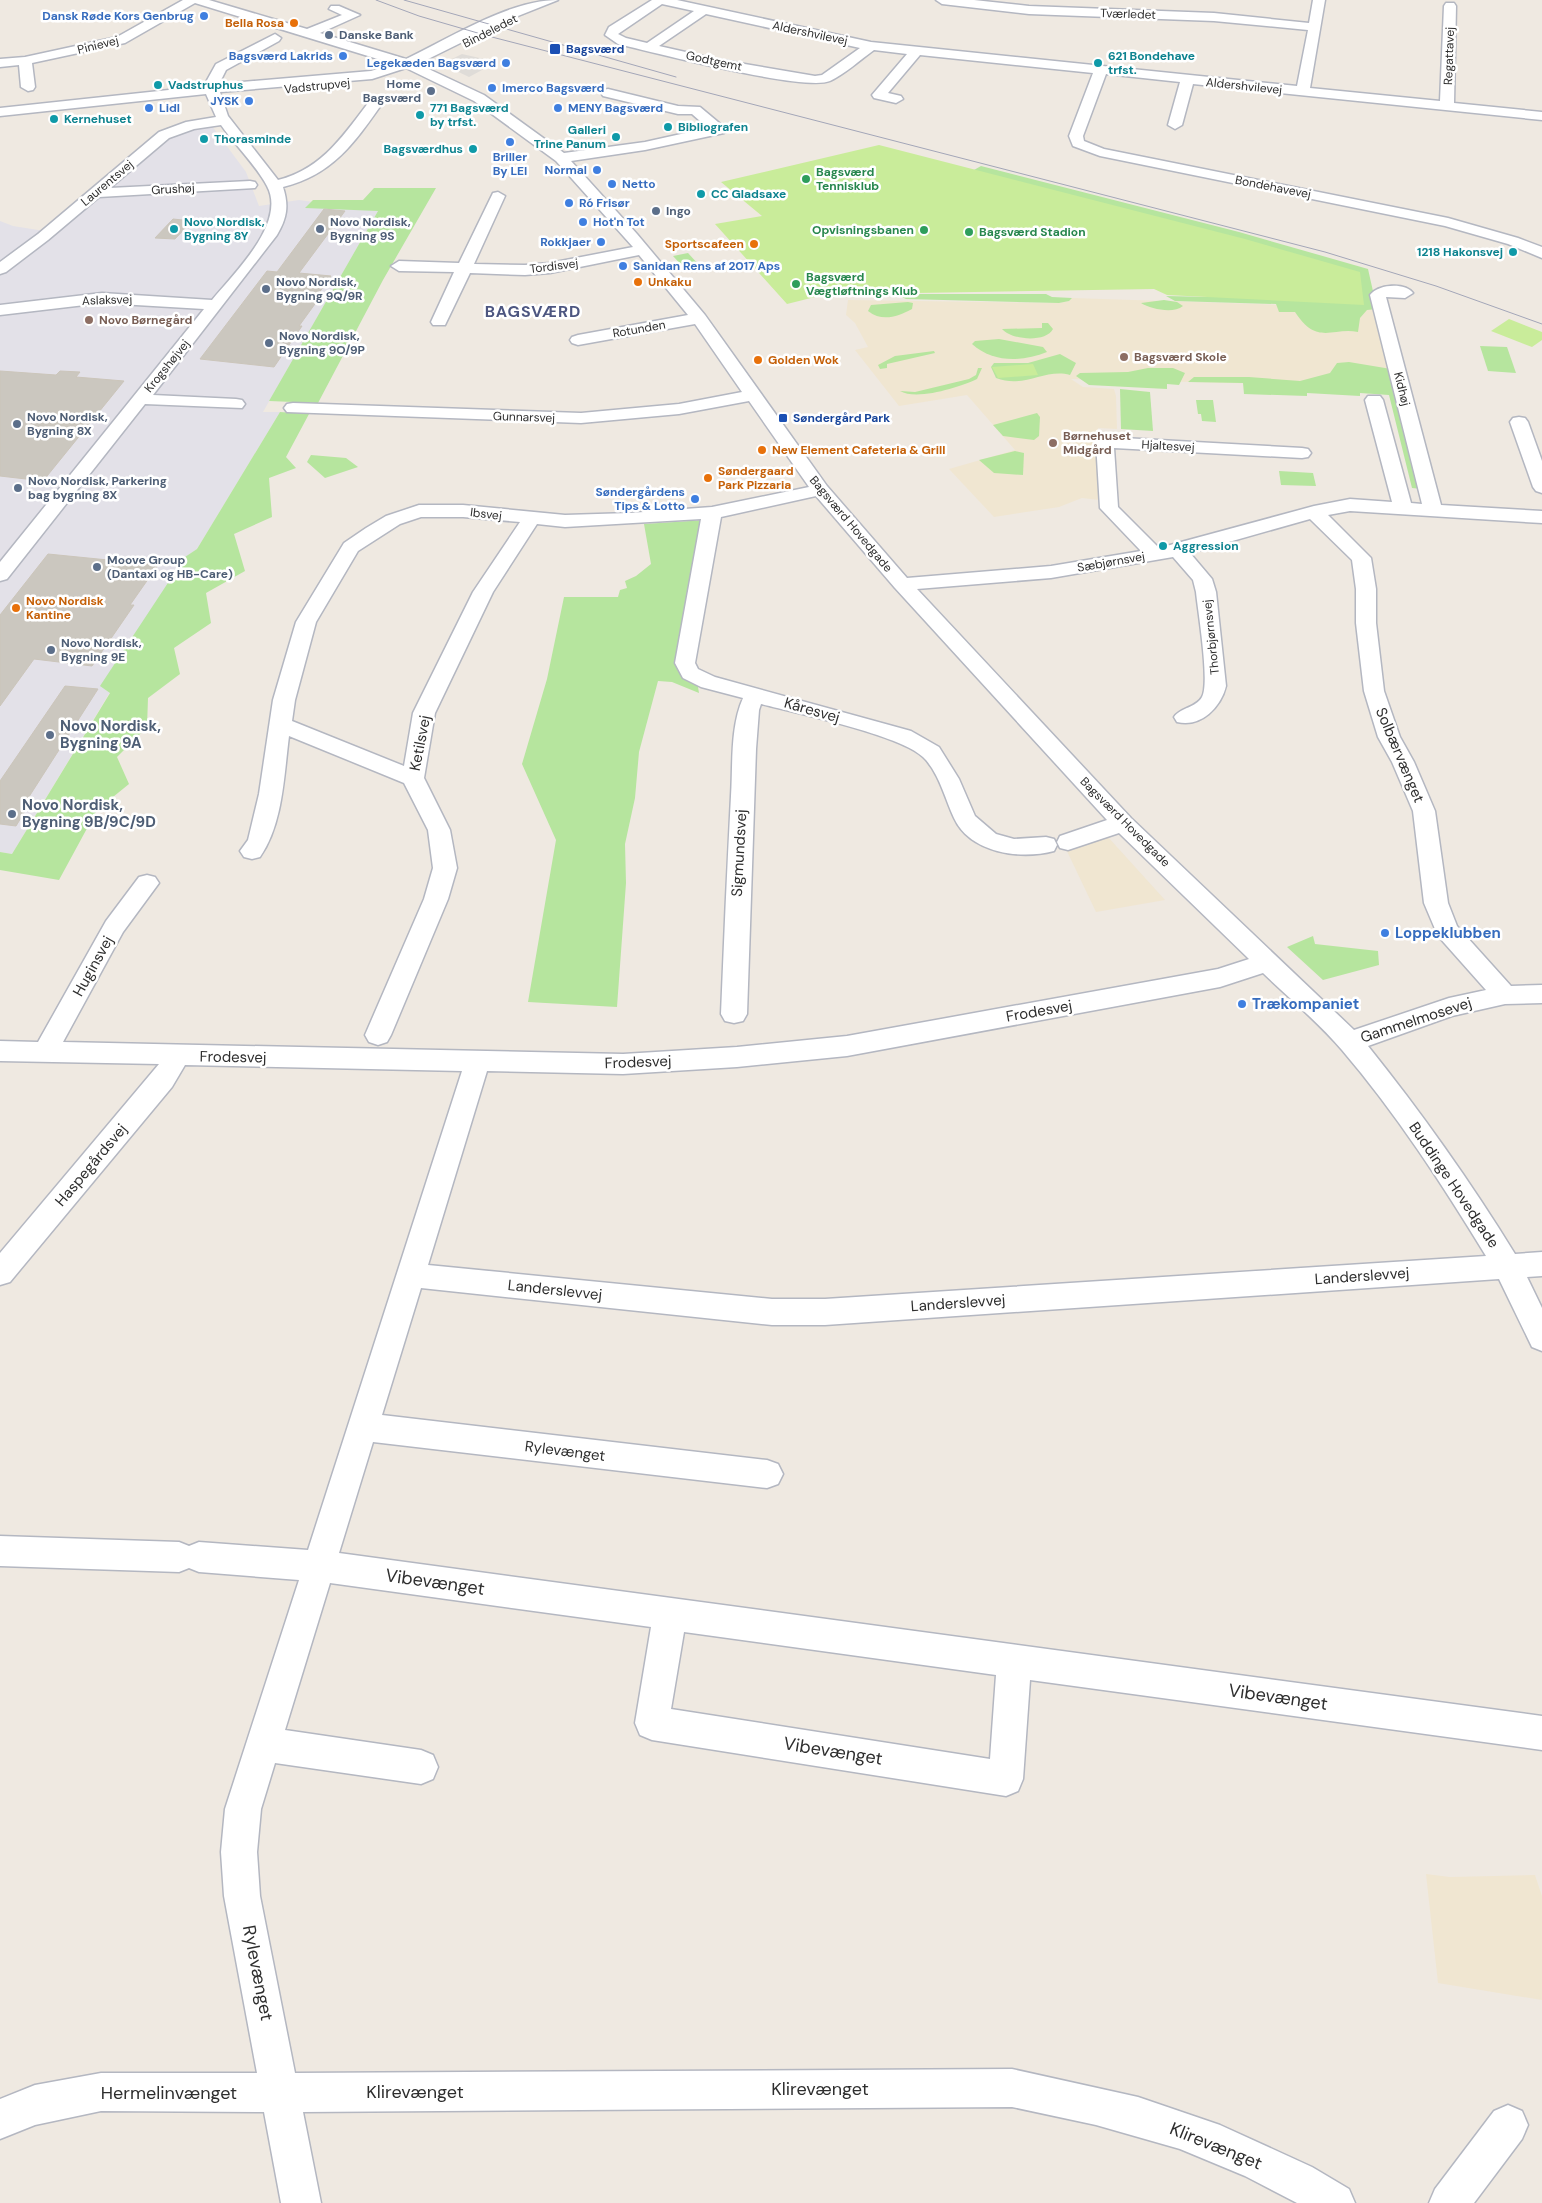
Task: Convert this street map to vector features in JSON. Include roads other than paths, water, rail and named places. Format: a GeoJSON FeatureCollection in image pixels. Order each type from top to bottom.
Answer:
{"type":"FeatureCollection","features":[{"type":"Feature","properties":{"kind":"street","name":"Pinievej"},"geometry":{"type":"LineString","coordinates":[[0,64],[25,61],[122,40],[192,0]]}},
{"type":"Feature","properties":{"kind":"street","name":"Bagsværd Hovedgade"},"geometry":{"type":"LineString","coordinates":[[196,0],[413,66],[479,98],[561,158],[699,318],[820,490],[902,584],[1123,823],[1350,1042]]}},
{"type":"Feature","properties":{"kind":"street"},"geometry":{"type":"LineString","coordinates":[[225,8],[245,0]]}},
{"type":"Feature","properties":{"kind":"street","name":"Bindeledet"},"geometry":{"type":"LineString","coordinates":[[413,66],[496,21],[552,0]]}},
{"type":"Feature","properties":{"kind":"street","name":"Bindeledet"},"geometry":{"type":"LineString","coordinates":[[413,66],[519,16],[565,0]]}},
{"type":"Feature","properties":{"kind":"street","name":"Aldershvilevej"},"geometry":{"type":"LineString","coordinates":[[660,0],[822,37],[871,46],[1542,116]]}},
{"type":"Feature","properties":{"kind":"street","name":"Godtgemt"},"geometry":{"type":"LineString","coordinates":[[660,0],[611,32],[615,39],[721,64],[819,80],[826,78],[871,46]]}},
{"type":"Feature","properties":{"kind":"street","name":"Tværledet"},"geometry":{"type":"LineString","coordinates":[[942,0],[1029,10],[1214,17],[1314,27]]}},
{"type":"Feature","properties":{"kind":"street"},"geometry":{"type":"LineString","coordinates":[[1303,92],[1318,0]]}},
{"type":"Feature","properties":{"kind":"street","name":"Regattavej"},"geometry":{"type":"LineString","coordinates":[[1447,107],[1450,6]]}},
{"type":"Feature","properties":{"kind":"street"},"geometry":{"type":"LineString","coordinates":[[306,34],[354,15],[335,9]]}},
{"type":"Feature","properties":{"kind":"street"},"geometry":{"type":"LineString","coordinates":[[649,47],[704,10]]}},
{"type":"Feature","properties":{"kind":"street"},"geometry":{"type":"LineString","coordinates":[[275,38],[221,67],[214,74],[211,82],[214,99],[224,120],[275,185],[304,178],[325,166],[377,101]]}},
{"type":"Feature","properties":{"kind":"street"},"geometry":{"type":"LineString","coordinates":[[896,99],[879,95],[916,51]]}},
{"type":"Feature","properties":{"kind":"street"},"geometry":{"type":"LineString","coordinates":[[25,61],[28,87]]}},
{"type":"Feature","properties":{"kind":"street","name":"Vadstrupvej"},"geometry":{"type":"LineString","coordinates":[[6,112],[213,92],[362,82],[396,76],[413,66]]}},
{"type":"Feature","properties":{"kind":"street","name":"Bondehavevej"},"geometry":{"type":"LineString","coordinates":[[1101,70],[1076,136],[1078,143],[1082,146],[1100,152],[1448,222],[1526,246],[1542,253]]}},
{"type":"Feature","properties":{"kind":"street"},"geometry":{"type":"LineString","coordinates":[[1174,125],[1188,80]]}},
{"type":"Feature","properties":{"kind":"street"},"geometry":{"type":"LineString","coordinates":[[561,158],[644,146],[719,130],[695,110],[678,110],[608,93]]}},
{"type":"Feature","properties":{"kind":"street"},"geometry":{"type":"LineString","coordinates":[[0,120],[6,112]]}},
{"type":"Feature","properties":{"kind":"street","name":"Laurentsvej"},"geometry":{"type":"LineString","coordinates":[[0,269],[43,237],[164,135],[191,125],[224,120]]}},
{"type":"Feature","properties":{"kind":"street","name":"Grushøj"},"geometry":{"type":"LineString","coordinates":[[95,192],[250,185]]}},
{"type":"Feature","properties":{"kind":"street","name":"Krogshøjvej"},"geometry":{"type":"LineString","coordinates":[[0,575],[248,265],[275,226],[280,200],[275,185]]}},
{"type":"Feature","properties":{"kind":"street"},"geometry":{"type":"LineString","coordinates":[[439,322],[498,196]]}},
{"type":"Feature","properties":{"kind":"street"},"geometry":{"type":"LineString","coordinates":[[1526,246],[1542,242]]}},
{"type":"Feature","properties":{"kind":"street","name":"Tordisvej"},"geometry":{"type":"LineString","coordinates":[[399,266],[464,269],[550,268],[642,250]]}},
{"type":"Feature","properties":{"kind":"street","name":"Kidhøj"},"geometry":{"type":"LineString","coordinates":[[1405,293],[1384,291],[1378,295],[1433,511]]}},
{"type":"Feature","properties":{"kind":"street","name":"Aslaksvej"},"geometry":{"type":"LineString","coordinates":[[0,310],[102,298],[215,305]]}},
{"type":"Feature","properties":{"kind":"street","name":"Rotunden"},"geometry":{"type":"LineString","coordinates":[[578,340],[699,318]]}},
{"type":"Feature","properties":{"kind":"street","name":"Gunnarsvej"},"geometry":{"type":"LineString","coordinates":[[293,408],[581,418],[680,410],[754,395]]}},
{"type":"Feature","properties":{"kind":"street"},"geometry":{"type":"LineString","coordinates":[[140,399],[236,404]]}},
{"type":"Feature","properties":{"kind":"street"},"geometry":{"type":"LineString","coordinates":[[1374,400],[1404,508]]}},
{"type":"Feature","properties":{"kind":"street"},"geometry":{"type":"LineString","coordinates":[[1519,422],[1542,487]]}},
{"type":"Feature","properties":{"kind":"street","name":"Hjaltesvej"},"geometry":{"type":"LineString","coordinates":[[1155,555],[1109,508],[1105,442],[1302,453]]}},
{"type":"Feature","properties":{"kind":"street","name":"Ibsvej"},"geometry":{"type":"LineString","coordinates":[[252,851],[259,841],[270,794],[286,691],[306,622],[351,548],[393,520],[419,511],[463,511],[531,519],[587,521],[712,513],[820,490]]}},
{"type":"Feature","properties":{"kind":"street","name":"Sæbjørnsvej"},"geometry":{"type":"LineString","coordinates":[[902,584],[1051,572],[1155,555],[1314,512],[1350,505],[1542,517]]}},
{"type":"Feature","properties":{"kind":"street","name":"Solbærvænget"},"geometry":{"type":"LineString","coordinates":[[1314,512],[1361,558],[1366,589],[1366,623],[1374,691],[1389,737],[1403,762],[1424,811],[1436,903],[1447,930],[1505,995]]}},
{"type":"Feature","properties":{"kind":"street","name":"Kåresvej"},"geometry":{"type":"LineString","coordinates":[[712,513],[685,663],[690,673],[708,682],[902,736],[931,752],[948,779],[966,820],[988,840],[1014,847],[1046,845]]}},
{"type":"Feature","properties":{"kind":"street","name":"Ketilsvej"},"geometry":{"type":"LineString","coordinates":[[378,1035],[436,899],[445,868],[439,830],[413,778],[424,714],[483,592],[531,519]]}},
{"type":"Feature","properties":{"kind":"street","name":"Thorbjørnsvej"},"geometry":{"type":"LineString","coordinates":[[1178,550],[1202,579],[1206,592],[1216,686],[1209,705],[1185,717]]}},
{"type":"Feature","properties":{"kind":"street","name":"Sigmundsvej"},"geometry":{"type":"LineString","coordinates":[[734,1014],[736,926],[745,749],[748,710],[755,694]]}},
{"type":"Feature","properties":{"kind":"street"},"geometry":{"type":"LineString","coordinates":[[280,724],[413,778]]}},
{"type":"Feature","properties":{"kind":"street"},"geometry":{"type":"LineString","coordinates":[[1068,842],[1123,823]]}},
{"type":"Feature","properties":{"kind":"street","name":"Huginsvej"},"geometry":{"type":"LineString","coordinates":[[45,1052],[114,927],[147,884]]}},
{"type":"Feature","properties":{"kind":"street","name":"Frodesvej"},"geometry":{"type":"LineString","coordinates":[[0,1051],[623,1064],[737,1057],[848,1046],[1220,978],[1267,962]]}},
{"type":"Feature","properties":{"kind":"street","name":"Gammelmosevej"},"geometry":{"type":"LineString","coordinates":[[1350,1042],[1449,1007],[1505,995],[1542,994]]}},
{"type":"Feature","properties":{"kind":"street","name":"Buddinge Hovedgade"},"geometry":{"type":"LineString","coordinates":[[1350,1042],[1410,1118],[1464,1196],[1507,1266],[1542,1338]]}},
{"type":"Feature","properties":{"kind":"street","name":"Haspegårdsvej"},"geometry":{"type":"LineString","coordinates":[[0,1273],[163,1080],[178,1055]]}},
{"type":"Feature","properties":{"kind":"street","name":"Rylevænget"},"geometry":{"type":"LineString","coordinates":[[302,2203],[242,1896],[239,1852],[243,1809],[478,1060]]}},
{"type":"Feature","properties":{"kind":"street","name":"Landerslevvej"},"geometry":{"type":"LineString","coordinates":[[410,1275],[772,1312],[825,1312],[1542,1264]]}},
{"type":"Feature","properties":{"kind":"street","name":"Rylevænget"},"geometry":{"type":"LineString","coordinates":[[363,1427],[768,1474]]}},
{"type":"Feature","properties":{"kind":"street","name":"Vibevænget"},"geometry":{"type":"LineString","coordinates":[[0,1551],[189,1557],[319,1566],[1542,1733]]}},
{"type":"Feature","properties":{"kind":"street","name":"Vibevænget"},"geometry":{"type":"LineString","coordinates":[[670,1615],[652,1723],[1006,1778],[1014,1661]]}},
{"type":"Feature","properties":{"kind":"street"},"geometry":{"type":"LineString","coordinates":[[262,1744],[421,1766]]}},
{"type":"Feature","properties":{"kind":"street","name":"Klirevænget"},"geometry":{"type":"LineString","coordinates":[[282,2094],[1012,2088],[1063,2097],[1194,2133],[1303,2182],[1335,2203]]}},
{"type":"Feature","properties":{"kind":"street","name":"Hermelinvænget"},"geometry":{"type":"LineString","coordinates":[[0,2119],[35,2105],[101,2092],[282,2094]]}},
{"type":"Feature","properties":{"kind":"street"},"geometry":{"type":"LineString","coordinates":[[1449,2203],[1508,2125]]}},
{"type":"Feature","properties":{"kind":"tram line"},"geometry":{"type":"LineString","coordinates":[[376,0],[419,16],[488,36],[1325,252],[1436,286],[1542,324]]}},
{"type":"Feature","properties":{"kind":"tram line"},"geometry":{"type":"LineString","coordinates":[[404,0],[676,77]]}},
{"type":"Feature","properties":{"kind":"place","name":"Dansk Røde Kors Genbrug"},"geometry":{"type":"Point","coordinates":[204,16]}},
{"type":"Feature","properties":{"kind":"place","name":"Bella Rosa"},"geometry":{"type":"Point","coordinates":[294,23]}},
{"type":"Feature","properties":{"kind":"place","name":"Danske Bank"},"geometry":{"type":"Point","coordinates":[329,35]}},
{"type":"Feature","properties":{"kind":"place","name":"Bagsværd"},"geometry":{"type":"Point","coordinates":[555,49]}},
{"type":"Feature","properties":{"kind":"place","name":"Bagsværd Lakrids"},"geometry":{"type":"Point","coordinates":[343,56]}},
{"type":"Feature","properties":{"kind":"place","name":"Legekæden Bagsværd"},"geometry":{"type":"Point","coordinates":[506,63]}},
{"type":"Feature","properties":{"kind":"place","name":"621 Bondehave trfst."},"geometry":{"type":"Point","coordinates":[1098,63]}},
{"type":"Feature","properties":{"kind":"place","name":"Vadstruphus"},"geometry":{"type":"Point","coordinates":[158,85]}},
{"type":"Feature","properties":{"kind":"place","name":"Imerco Bagsværd"},"geometry":{"type":"Point","coordinates":[492,88]}},
{"type":"Feature","properties":{"kind":"place","name":"Home Bagsværd"},"geometry":{"type":"Point","coordinates":[431,91]}},
{"type":"Feature","properties":{"kind":"place","name":"JYSK"},"geometry":{"type":"Point","coordinates":[249,101]}},
{"type":"Feature","properties":{"kind":"place","name":"Lidl"},"geometry":{"type":"Point","coordinates":[149,108]}},
{"type":"Feature","properties":{"kind":"place","name":"MENY Bagsværd"},"geometry":{"type":"Point","coordinates":[558,108]}},
{"type":"Feature","properties":{"kind":"place","name":"771 Bagsværd by trfst."},"geometry":{"type":"Point","coordinates":[420,115]}},
{"type":"Feature","properties":{"kind":"place","name":"Kernehuset"},"geometry":{"type":"Point","coordinates":[54,119]}},
{"type":"Feature","properties":{"kind":"place","name":"Bibliografen"},"geometry":{"type":"Point","coordinates":[668,127]}},
{"type":"Feature","properties":{"kind":"place","name":"Galleri Trine Panum"},"geometry":{"type":"Point","coordinates":[616,137]}},
{"type":"Feature","properties":{"kind":"place","name":"Thorasminde"},"geometry":{"type":"Point","coordinates":[204,139]}},
{"type":"Feature","properties":{"kind":"place","name":"Briller By LEI"},"geometry":{"type":"Point","coordinates":[510,142]}},
{"type":"Feature","properties":{"kind":"place","name":"Bagsværdhus"},"geometry":{"type":"Point","coordinates":[473,149]}},
{"type":"Feature","properties":{"kind":"place","name":"Normal"},"geometry":{"type":"Point","coordinates":[597,170]}},
{"type":"Feature","properties":{"kind":"place","name":"Bagsværd Tennisklub"},"geometry":{"type":"Point","coordinates":[806,179]}},
{"type":"Feature","properties":{"kind":"place","name":"Netto"},"geometry":{"type":"Point","coordinates":[612,184]}},
{"type":"Feature","properties":{"kind":"place","name":"CC Gladsaxe"},"geometry":{"type":"Point","coordinates":[701,194]}},
{"type":"Feature","properties":{"kind":"place","name":"Ró Frisør"},"geometry":{"type":"Point","coordinates":[569,203]}},
{"type":"Feature","properties":{"kind":"place","name":"Ingo"},"geometry":{"type":"Point","coordinates":[656,211]}},
{"type":"Feature","properties":{"kind":"place","name":"Hot'n Tot"},"geometry":{"type":"Point","coordinates":[583,222]}},
{"type":"Feature","properties":{"kind":"place","name":"Novo Nordisk, Bygning 8Y"},"geometry":{"type":"Point","coordinates":[174,229]}},
{"type":"Feature","properties":{"kind":"place","name":"Novo Nordisk, Bygning 9S"},"geometry":{"type":"Point","coordinates":[320,229]}},
{"type":"Feature","properties":{"kind":"place","name":"Opvisningsbanen"},"geometry":{"type":"Point","coordinates":[924,230]}},
{"type":"Feature","properties":{"kind":"place","name":"Bagsværd Stadion"},"geometry":{"type":"Point","coordinates":[969,232]}},
{"type":"Feature","properties":{"kind":"place","name":"Rokkjaer"},"geometry":{"type":"Point","coordinates":[601,242]}},
{"type":"Feature","properties":{"kind":"place","name":"Sportscafeen"},"geometry":{"type":"Point","coordinates":[754,244]}},
{"type":"Feature","properties":{"kind":"place","name":"1218 Hakonsvej"},"geometry":{"type":"Point","coordinates":[1513,252]}},
{"type":"Feature","properties":{"kind":"place","name":"Sanidan Rens af 2017 Aps"},"geometry":{"type":"Point","coordinates":[623,266]}},
{"type":"Feature","properties":{"kind":"place","name":"Unkaku"},"geometry":{"type":"Point","coordinates":[638,282]}},
{"type":"Feature","properties":{"kind":"place","name":"Bagsværd Vægtløftnings Klub"},"geometry":{"type":"Point","coordinates":[796,284]}},
{"type":"Feature","properties":{"kind":"place","name":"Novo Nordisk, Bygning 9Q/9R"},"geometry":{"type":"Point","coordinates":[266,289]}},
{"type":"Feature","properties":{"kind":"place","name":"Novo Børnegård"},"geometry":{"type":"Point","coordinates":[89,320]}},
{"type":"Feature","properties":{"kind":"place","name":"Novo Nordisk, Bygning 9O/9P"},"geometry":{"type":"Point","coordinates":[269,343]}},
{"type":"Feature","properties":{"kind":"place","name":"Bagsværd Skole"},"geometry":{"type":"Point","coordinates":[1124,357]}},
{"type":"Feature","properties":{"kind":"place","name":"Golden Wok"},"geometry":{"type":"Point","coordinates":[758,360]}},
{"type":"Feature","properties":{"kind":"place","name":"Søndergård Park"},"geometry":{"type":"Point","coordinates":[783,418]}},
{"type":"Feature","properties":{"kind":"place","name":"Novo Nordisk, Bygning 8X"},"geometry":{"type":"Point","coordinates":[17,424]}},
{"type":"Feature","properties":{"kind":"place","name":"Børnehuset Midgård"},"geometry":{"type":"Point","coordinates":[1053,443]}},
{"type":"Feature","properties":{"kind":"place","name":"New Element Cafeteria & Grill"},"geometry":{"type":"Point","coordinates":[762,450]}},
{"type":"Feature","properties":{"kind":"place","name":"Søndergaard Park Pizzaria"},"geometry":{"type":"Point","coordinates":[708,478]}},
{"type":"Feature","properties":{"kind":"place","name":"Novo Nordisk, Parkering bag bygning 8X"},"geometry":{"type":"Point","coordinates":[18,488]}},
{"type":"Feature","properties":{"kind":"place","name":"Søndergårdens Tips & Lotto"},"geometry":{"type":"Point","coordinates":[695,499]}},
{"type":"Feature","properties":{"kind":"place","name":"Aggression"},"geometry":{"type":"Point","coordinates":[1163,546]}},
{"type":"Feature","properties":{"kind":"place","name":"Moove Group (Dantaxi og HB-Care)"},"geometry":{"type":"Point","coordinates":[97,567]}},
{"type":"Feature","properties":{"kind":"place","name":"Novo Nordisk Kantine"},"geometry":{"type":"Point","coordinates":[16,608]}},
{"type":"Feature","properties":{"kind":"place","name":"Novo Nordisk, Bygning 9E"},"geometry":{"type":"Point","coordinates":[51,650]}},
{"type":"Feature","properties":{"kind":"place","name":"Novo Nordisk, Bygning 9A"},"geometry":{"type":"Point","coordinates":[50,735]}},
{"type":"Feature","properties":{"kind":"place","name":"Novo Nordisk, Bygning 9B/9C/9D"},"geometry":{"type":"Point","coordinates":[12,814]}},
{"type":"Feature","properties":{"kind":"place","name":"Loppeklubben"},"geometry":{"type":"Point","coordinates":[1385,933]}},
{"type":"Feature","properties":{"kind":"place","name":"Trækompaniet"},"geometry":{"type":"Point","coordinates":[1242,1004]}},
{"type":"Feature","properties":{"kind":"district","name":"BAGSVÆRD"},"geometry":{"type":"Point","coordinates":[533,311]}}]}
